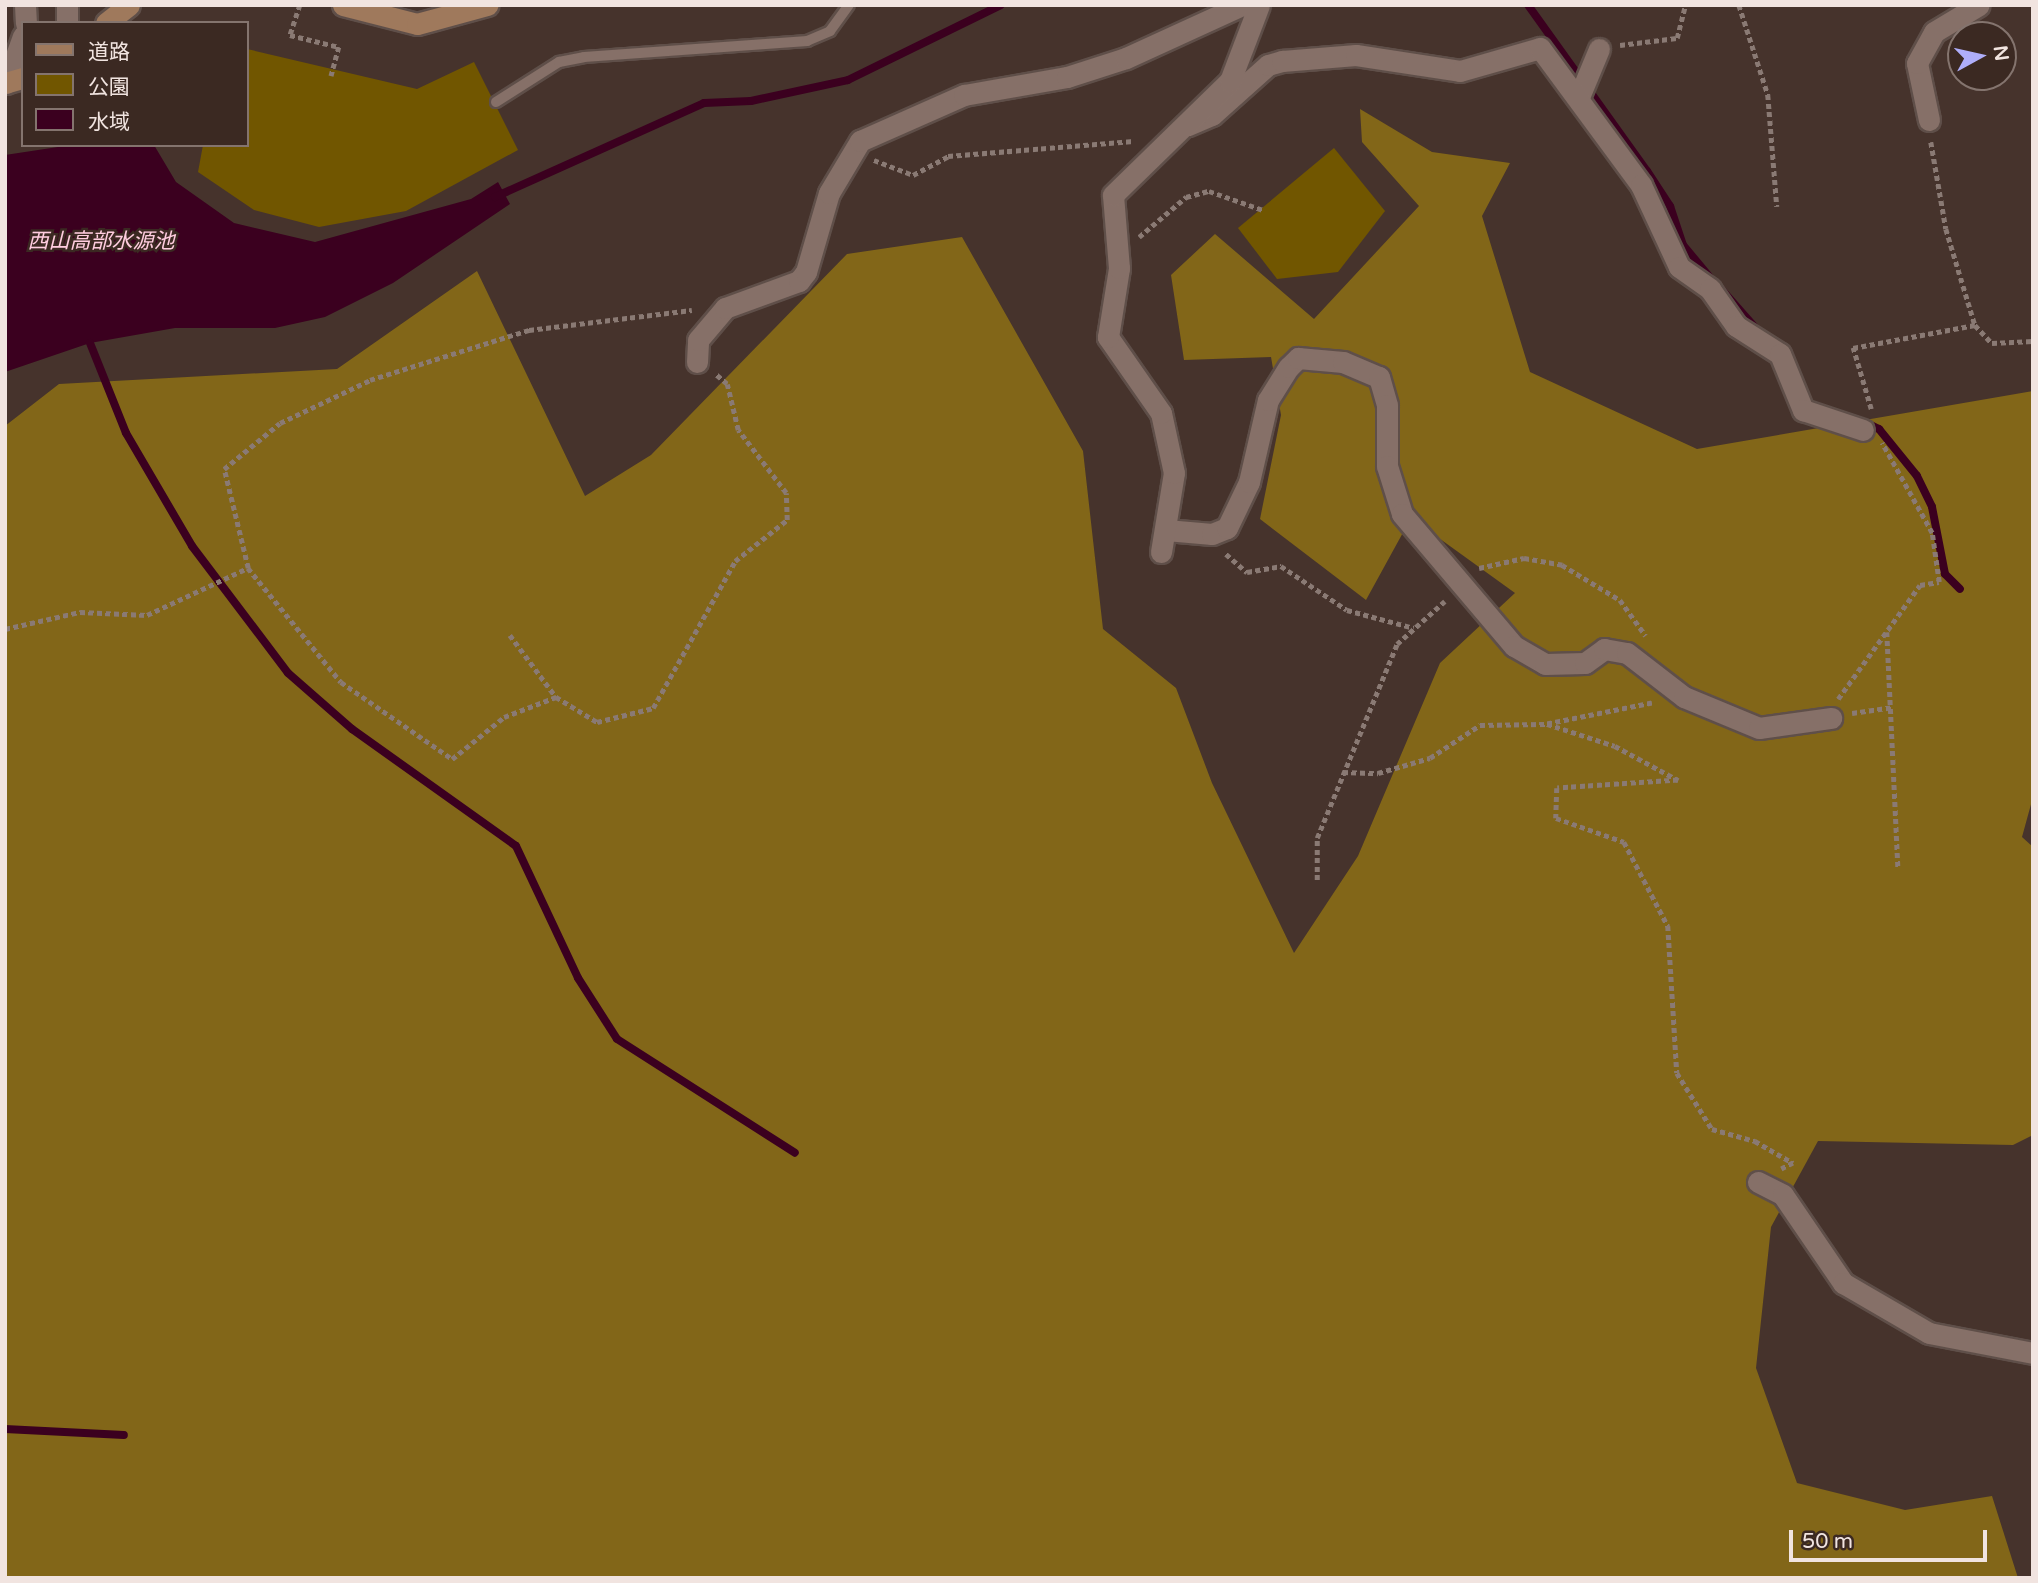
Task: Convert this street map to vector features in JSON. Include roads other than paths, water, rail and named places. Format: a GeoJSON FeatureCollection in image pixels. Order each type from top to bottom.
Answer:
{"type":"FeatureCollection","features":[{"type":"Feature","properties":{"kind":"main road"},"geometry":{"type":"LineString","coordinates":[[109,21],[129,5]]}},
{"type":"Feature","properties":{"kind":"main road"},"geometry":{"type":"LineString","coordinates":[[350,6],[417,24],[487,5]]}},
{"type":"Feature","properties":{"kind":"street"},"geometry":{"type":"LineString","coordinates":[[697,362],[698,340],[725,308],[799,281],[829,192],[850,151],[877,131],[949,99],[1079,73],[1195,31],[1242,5]]}},
{"type":"Feature","properties":{"kind":"street"},"geometry":{"type":"LineString","coordinates":[[1188,125],[1230,81],[1259,5]]}},
{"type":"Feature","properties":{"kind":"street"},"geometry":{"type":"LineString","coordinates":[[1929,120],[1917,63],[1934,32],[1979,5]]}},
{"type":"Feature","properties":{"kind":"street"},"geometry":{"type":"LineString","coordinates":[[11,82],[21,44]]}},
{"type":"Feature","properties":{"kind":"street"},"geometry":{"type":"LineString","coordinates":[[1161,552],[1173,495],[1170,442],[1141,377],[1108,337],[1118,294],[1113,195],[1158,144],[1188,125],[1212,115],[1268,65],[1304,58],[1356,55],[1460,71],[1540,48],[1579,97],[1641,185],[1679,267],[1710,289],[1736,327],[1780,354],[1803,410],[1868,422]]}},
{"type":"Feature","properties":{"kind":"street"},"geometry":{"type":"LineString","coordinates":[[1579,97],[1599,49]]}},
{"type":"Feature","properties":{"kind":"street"},"geometry":{"type":"LineString","coordinates":[[1166,530],[1212,534],[1227,528],[1249,482],[1268,400],[1283,375],[1298,358],[1343,362],[1379,377],[1387,405],[1388,466],[1402,514],[1460,588],[1514,646],[1545,663],[1585,663],[1604,649],[1627,653],[1684,696],[1759,728],[1827,719]]}},
{"type":"Feature","properties":{"kind":"street"},"geometry":{"type":"LineString","coordinates":[[1758,1182],[1783,1195],[1843,1283],[1929,1333],[2033,1353]]}},
{"type":"Feature","properties":{"kind":"lane"},"geometry":{"type":"LineString","coordinates":[[496,102],[559,62],[584,57],[807,41],[830,31],[849,5]]}},
{"type":"Feature","properties":{"kind":"water","name":"西山高部水源池"},"geometry":{"type":"Polygon","coordinates":[[[58,147],[155,147],[176,182],[234,223],[315,242],[471,199],[498,182],[510,204],[393,283],[325,317],[275,328],[175,328],[90,343],[5,372],[5,155],[58,147]]]}},
{"type":"Feature","properties":{"kind":"waterway"},"geometry":{"type":"LineString","coordinates":[[495,197],[704,103],[751,101],[848,80],[1001,5]]}},
{"type":"Feature","properties":{"kind":"waterway"},"geometry":{"type":"LineString","coordinates":[[1528,5],[1647,171],[1670,206],[1683,245],[1712,280]]}},
{"type":"Feature","properties":{"kind":"waterway"},"geometry":{"type":"LineString","coordinates":[[1721,289],[1759,332]]}},
{"type":"Feature","properties":{"kind":"waterway"},"geometry":{"type":"LineString","coordinates":[[90,343],[126,433],[192,546],[288,673],[352,729],[516,846],[578,978],[617,1039],[795,1153]]}},
{"type":"Feature","properties":{"kind":"waterway"},"geometry":{"type":"LineString","coordinates":[[1865,422],[1879,429],[1917,476],[1932,507],[1945,574],[1960,589]]}},
{"type":"Feature","properties":{"kind":"waterway"},"geometry":{"type":"LineString","coordinates":[[5,1429],[124,1435]]}}]}
